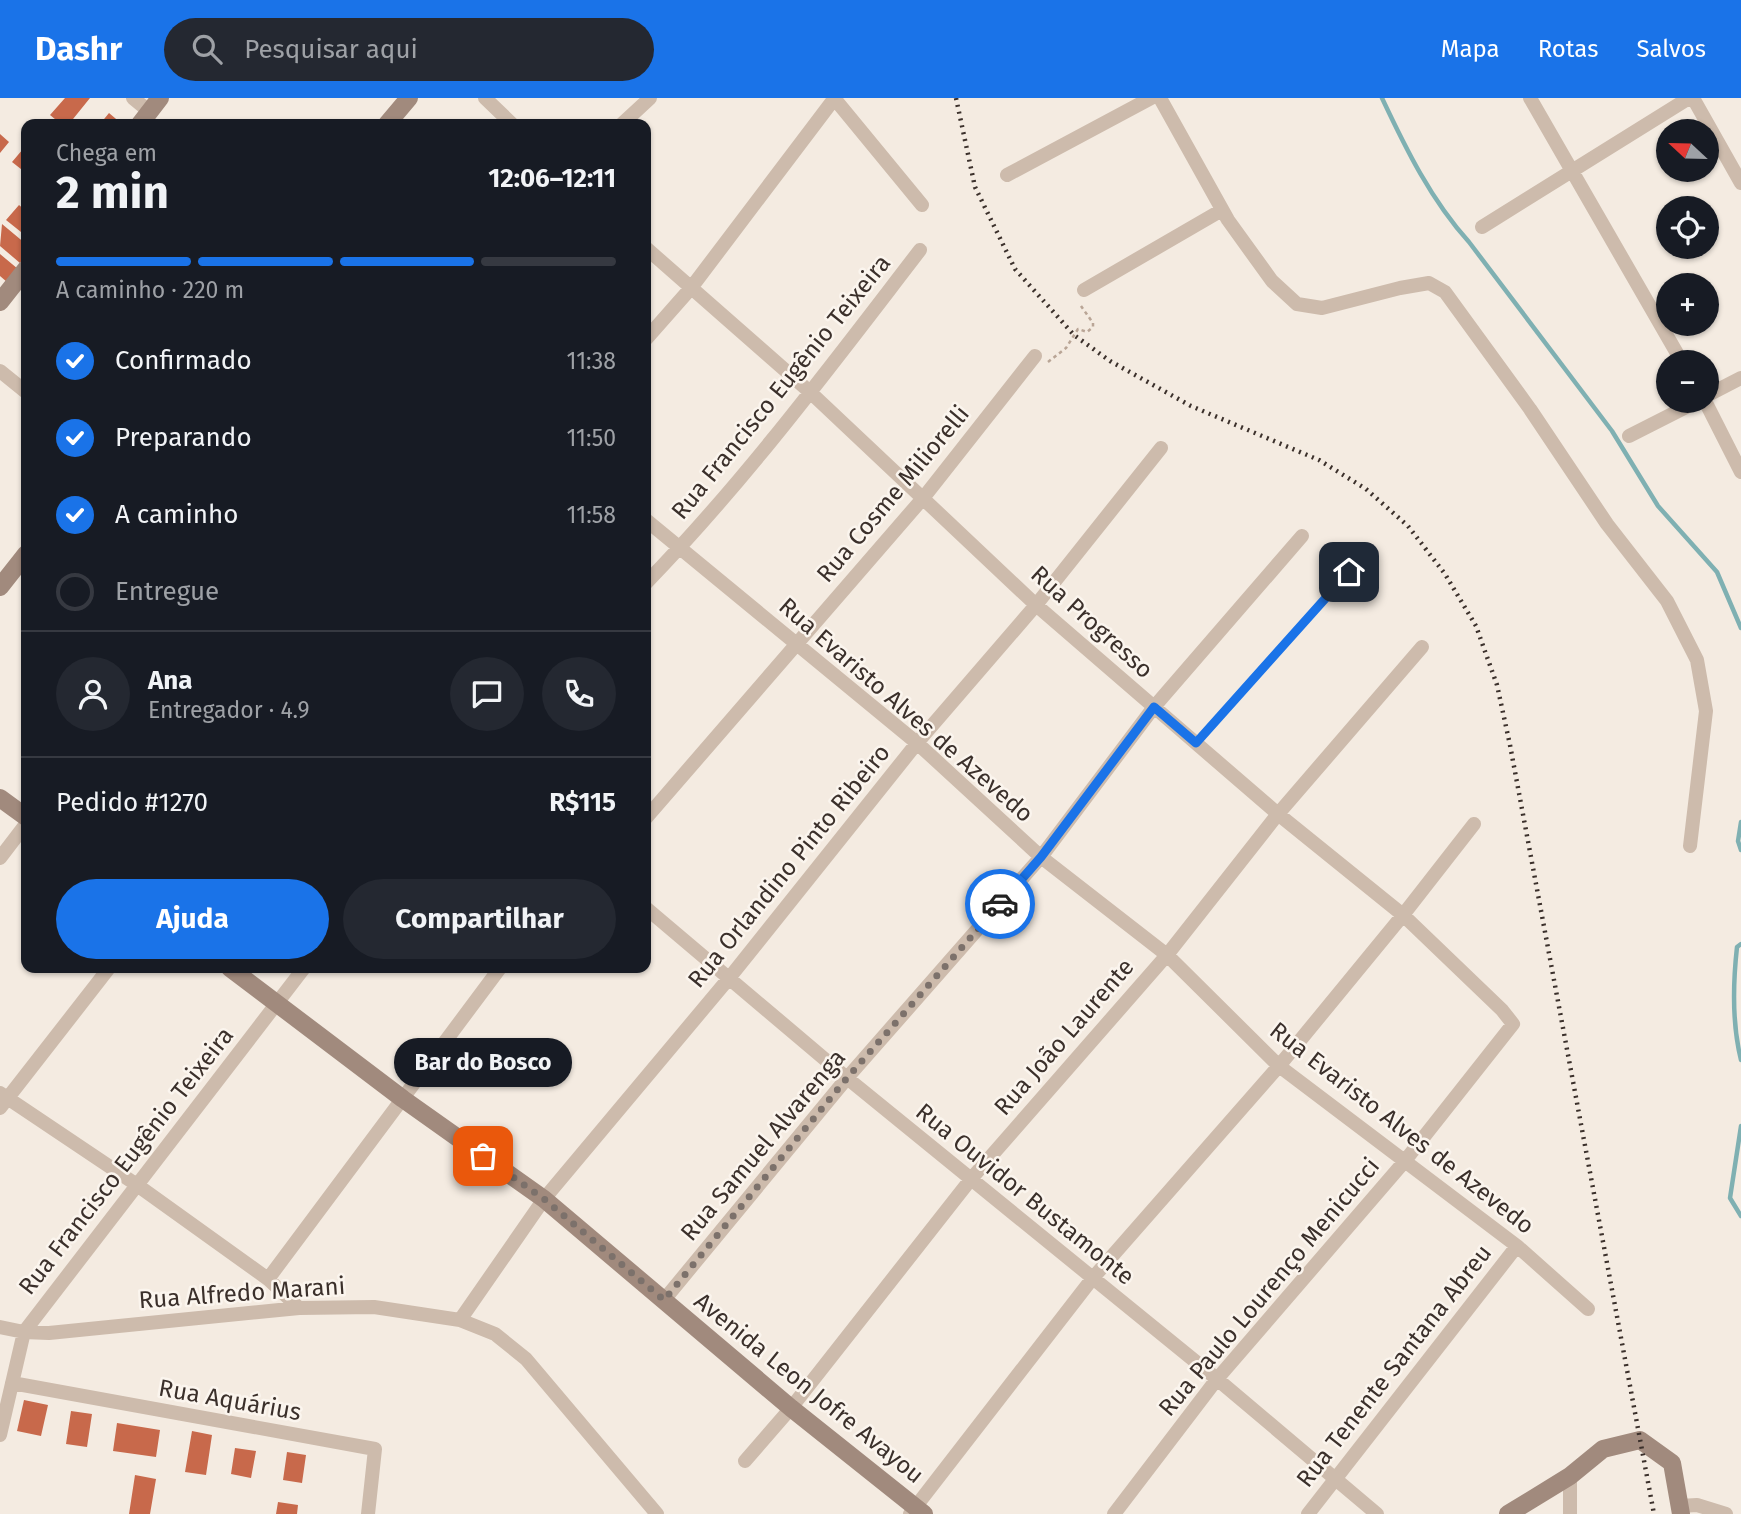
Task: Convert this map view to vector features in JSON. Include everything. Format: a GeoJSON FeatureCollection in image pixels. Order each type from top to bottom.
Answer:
{"type":"FeatureCollection","features":[{"type":"Feature","properties":{"kind":"street"},"geometry":{"type":"LineString","coordinates":[[133,98],[150,111]]}},
{"type":"Feature","properties":{"kind":"street"},"geometry":{"type":"LineString","coordinates":[[391,119],[409,98]]}},
{"type":"Feature","properties":{"kind":"street"},"geometry":{"type":"LineString","coordinates":[[485,98],[507,119]]}},
{"type":"Feature","properties":{"kind":"street"},"geometry":{"type":"LineString","coordinates":[[627,119],[650,98]]}},
{"type":"Feature","properties":{"kind":"street"},"geometry":{"type":"LineString","coordinates":[[651,333],[691,288],[834,98],[922,205]]}},
{"type":"Feature","properties":{"kind":"street"},"geometry":{"type":"LineString","coordinates":[[1007,175],[1151,98]]}},
{"type":"Feature","properties":{"kind":"street"},"geometry":{"type":"LineString","coordinates":[[1160,98],[1222,210],[1272,281],[1297,304],[1322,308],[1429,283],[1445,292],[1530,409],[1607,524],[1667,601],[1697,660],[1706,711],[1690,846]]}},
{"type":"Feature","properties":{"kind":"street"},"geometry":{"type":"LineString","coordinates":[[1530,98],[1675,350]]}},
{"type":"Feature","properties":{"kind":"street"},"geometry":{"type":"LineString","coordinates":[[1482,227],[1691,98],[1741,183]]}},
{"type":"Feature","properties":{"kind":"street"},"geometry":{"type":"LineString","coordinates":[[1084,290],[1222,210]]}},
{"type":"Feature","properties":{"kind":"street","name":"Rua Francisco Eugênio Teixeira"},"geometry":{"type":"LineString","coordinates":[[651,578],[680,548],[810,392],[920,250]]}},
{"type":"Feature","properties":{"kind":"street","name":"Rua Progresso"},"geometry":{"type":"LineString","coordinates":[[651,252],[810,392],[1037,605],[1278,814],[1403,915],[1502,1010],[1513,1024]]}},
{"type":"Feature","properties":{"kind":"street"},"geometry":{"type":"LineString","coordinates":[[0,302],[21,275]]}},
{"type":"Feature","properties":{"kind":"street","name":"Rua Cosme Miliorelli"},"geometry":{"type":"LineString","coordinates":[[651,812],[924,497],[1035,356]]}},
{"type":"Feature","properties":{"kind":"street"},"geometry":{"type":"LineString","coordinates":[[0,371],[21,389]]}},
{"type":"Feature","properties":{"kind":"street"},"geometry":{"type":"LineString","coordinates":[[1719,391],[1741,378]]}},
{"type":"Feature","properties":{"kind":"street"},"geometry":{"type":"LineString","coordinates":[[1629,436],[1674,413]]}},
{"type":"Feature","properties":{"kind":"street"},"geometry":{"type":"LineString","coordinates":[[1712,413],[1741,472]]}},
{"type":"Feature","properties":{"kind":"street","name":"Rua Orlandino Pinto Ribeiro"},"geometry":{"type":"LineString","coordinates":[[460,1320],[544,1199],[730,977],[917,743],[1037,605],[1161,448]]}},
{"type":"Feature","properties":{"kind":"street","name":"Rua Evaristo Alves de Azevedo"},"geometry":{"type":"LineString","coordinates":[[651,524],[917,743],[1041,857],[1167,955],[1279,1066],[1517,1246],[1588,1309]]}},
{"type":"Feature","properties":{"kind":"street","name":"Rua Samuel Alvarenga"},"geometry":{"type":"LineString","coordinates":[[664,1300],[847,1078],[1041,857],[1154,707],[1301,536]]}},
{"type":"Feature","properties":{"kind":"street"},"geometry":{"type":"LineString","coordinates":[[0,587],[21,560]]}},
{"type":"Feature","properties":{"kind":"street","name":"Rua João Laurente"},"geometry":{"type":"LineString","coordinates":[[745,1461],[792,1408],[971,1179],[1167,955],[1278,814],[1422,647]]}},
{"type":"Feature","properties":{"kind":"street"},"geometry":{"type":"LineString","coordinates":[[0,798],[21,813]]}},
{"type":"Feature","properties":{"kind":"street"},"geometry":{"type":"LineString","coordinates":[[917,1512],[1092,1279],[1279,1066],[1474,824]]}},
{"type":"Feature","properties":{"kind":"street"},"geometry":{"type":"LineString","coordinates":[[0,858],[21,831]]}},
{"type":"Feature","properties":{"kind":"street","name":"Rua Ouvidor Bustamonte"},"geometry":{"type":"LineString","coordinates":[[651,912],[847,1078],[1217,1379],[1377,1514]]}},
{"type":"Feature","properties":{"kind":"street"},"geometry":{"type":"LineString","coordinates":[[105,973],[3,1100],[137,1185],[268,1279],[299,1308]]}},
{"type":"Feature","properties":{"kind":"street","name":"Avenida Leon Jofre Avayou"},"geometry":{"type":"LineString","coordinates":[[237,973],[403,1099],[544,1199],[917,1512]]}},
{"type":"Feature","properties":{"kind":"street","name":"Rua Francisco Eugênio Teixeira"},"geometry":{"type":"LineString","coordinates":[[0,1435],[23,1332],[300,973]]}},
{"type":"Feature","properties":{"kind":"street"},"geometry":{"type":"LineString","coordinates":[[268,1279],[496,973]]}},
{"type":"Feature","properties":{"kind":"street","name":"Rua Paulo Lourenço Menicucci"},"geometry":{"type":"LineString","coordinates":[[1114,1514],[1217,1379],[1404,1162],[1513,1024]]}},
{"type":"Feature","properties":{"kind":"street","name":"Rua Tenente Santana Abreu"},"geometry":{"type":"LineString","coordinates":[[1308,1514],[1517,1246]]}},
{"type":"Feature","properties":{"kind":"street","name":"Rua Alfredo Marani"},"geometry":{"type":"LineString","coordinates":[[0,1327],[23,1332],[49,1333],[299,1308],[373,1307],[460,1320],[495,1334],[526,1359],[657,1514]]}},
{"type":"Feature","properties":{"kind":"street","name":"Rua Aquárius"},"geometry":{"type":"LineString","coordinates":[[12,1383],[376,1449],[368,1514]]}},
{"type":"Feature","properties":{"kind":"street"},"geometry":{"type":"LineString","coordinates":[[1508,1514],[1570,1476],[1604,1449],[1640,1440],[1671,1463],[1681,1510],[1697,1505],[1726,1514]]}},
{"type":"Feature","properties":{"kind":"street"},"geometry":{"type":"LineString","coordinates":[[1570,1476],[1570,1514]]}},
{"type":"Feature","properties":{"kind":"lane"},"geometry":{"type":"LineString","coordinates":[[1196,743],[1349,572]]}},
{"type":"Feature","properties":{"kind":"path"},"geometry":{"type":"LineString","coordinates":[[1024,370],[1036,369],[1054,359],[1066,348],[1078,329],[1087,332],[1093,327],[1081,307],[1079,298],[1084,290]]}},
{"type":"Feature","properties":{"kind":"building"},"geometry":{"type":"Polygon","coordinates":[[[65,98],[90,98],[73,119],[55,119],[50,115],[65,98]]]}},
{"type":"Feature","properties":{"kind":"building"},"geometry":{"type":"Polygon","coordinates":[[[109,113],[116,119],[104,119],[109,113]]]}},
{"type":"Feature","properties":{"kind":"building"},"geometry":{"type":"Polygon","coordinates":[[[0,134],[9,142],[0,153],[0,134]]]}},
{"type":"Feature","properties":{"kind":"building"},"geometry":{"type":"Polygon","coordinates":[[[21,151],[21,169],[12,162],[21,151]]]}},
{"type":"Feature","properties":{"kind":"building"},"geometry":{"type":"Polygon","coordinates":[[[19,205],[21,207],[21,232],[6,220],[19,205]]]}},
{"type":"Feature","properties":{"kind":"building"},"geometry":{"type":"Polygon","coordinates":[[[2,224],[21,240],[21,262],[20,263],[0,246],[2,224]]]}},
{"type":"Feature","properties":{"kind":"building"},"geometry":{"type":"Polygon","coordinates":[[[0,254],[18,269],[7,282],[0,276],[0,254]]]}},
{"type":"Feature","properties":{"kind":"building"},"geometry":{"type":"Polygon","coordinates":[[[24,1400],[48,1405],[41,1436],[17,1431],[24,1400]]]}},
{"type":"Feature","properties":{"kind":"building"},"geometry":{"type":"Polygon","coordinates":[[[71,1411],[92,1414],[87,1447],[66,1444],[71,1411]]]}},
{"type":"Feature","properties":{"kind":"building"},"geometry":{"type":"Polygon","coordinates":[[[117,1423],[160,1430],[156,1457],[113,1451],[117,1423]]]}},
{"type":"Feature","properties":{"kind":"building"},"geometry":{"type":"Polygon","coordinates":[[[192,1431],[212,1435],[206,1475],[185,1472],[192,1431]]]}},
{"type":"Feature","properties":{"kind":"building"},"geometry":{"type":"Polygon","coordinates":[[[235,1448],[256,1451],[251,1478],[231,1474],[235,1448]]]}},
{"type":"Feature","properties":{"kind":"building"},"geometry":{"type":"Polygon","coordinates":[[[287,1452],[306,1455],[302,1483],[283,1480],[287,1452]]]}},
{"type":"Feature","properties":{"kind":"building"},"geometry":{"type":"Polygon","coordinates":[[[135,1475],[156,1479],[150,1514],[129,1514],[135,1475]]]}},
{"type":"Feature","properties":{"kind":"building"},"geometry":{"type":"Polygon","coordinates":[[[278,1502],[298,1505],[297,1514],[276,1514],[278,1502]]]}},
{"type":"Feature","properties":{"kind":"waterway"},"geometry":{"type":"LineString","coordinates":[[1382,98],[1410,155],[1443,209],[1612,431],[1658,506],[1717,572],[1741,628]]}},
{"type":"Feature","properties":{"kind":"waterway"},"geometry":{"type":"LineString","coordinates":[[1741,822],[1738,841],[1741,850]]}},
{"type":"Feature","properties":{"kind":"waterway"},"geometry":{"type":"LineString","coordinates":[[1741,944],[1737,947],[1734,1003],[1741,1060]]}},
{"type":"Feature","properties":{"kind":"waterway"},"geometry":{"type":"LineString","coordinates":[[1741,1126],[1730,1198],[1741,1216]]}},
{"type":"Feature","properties":{"kind":"railway"},"geometry":{"type":"LineString","coordinates":[[956,98],[975,187],[1015,269],[1074,335],[1110,361],[1191,406],[1319,460],[1366,489],[1408,526],[1445,574],[1476,626],[1497,685],[1510,745],[1654,1514]]}},
{"type":"Feature","properties":{"kind":"way so far"},"geometry":{"type":"LineString","coordinates":[[483,1156],[544,1199],[664,1300],[847,1078],[1000,904]]}},
{"type":"Feature","properties":{"kind":"place","name":"Bar do Bosco"},"geometry":{"type":"Point","coordinates":[483,1156]}},
{"type":"Feature","properties":{"kind":"route"},"geometry":{"type":"LineString","coordinates":[[1000,904],[1041,857],[1154,707],[1196,743],[1349,572]]}}]}
